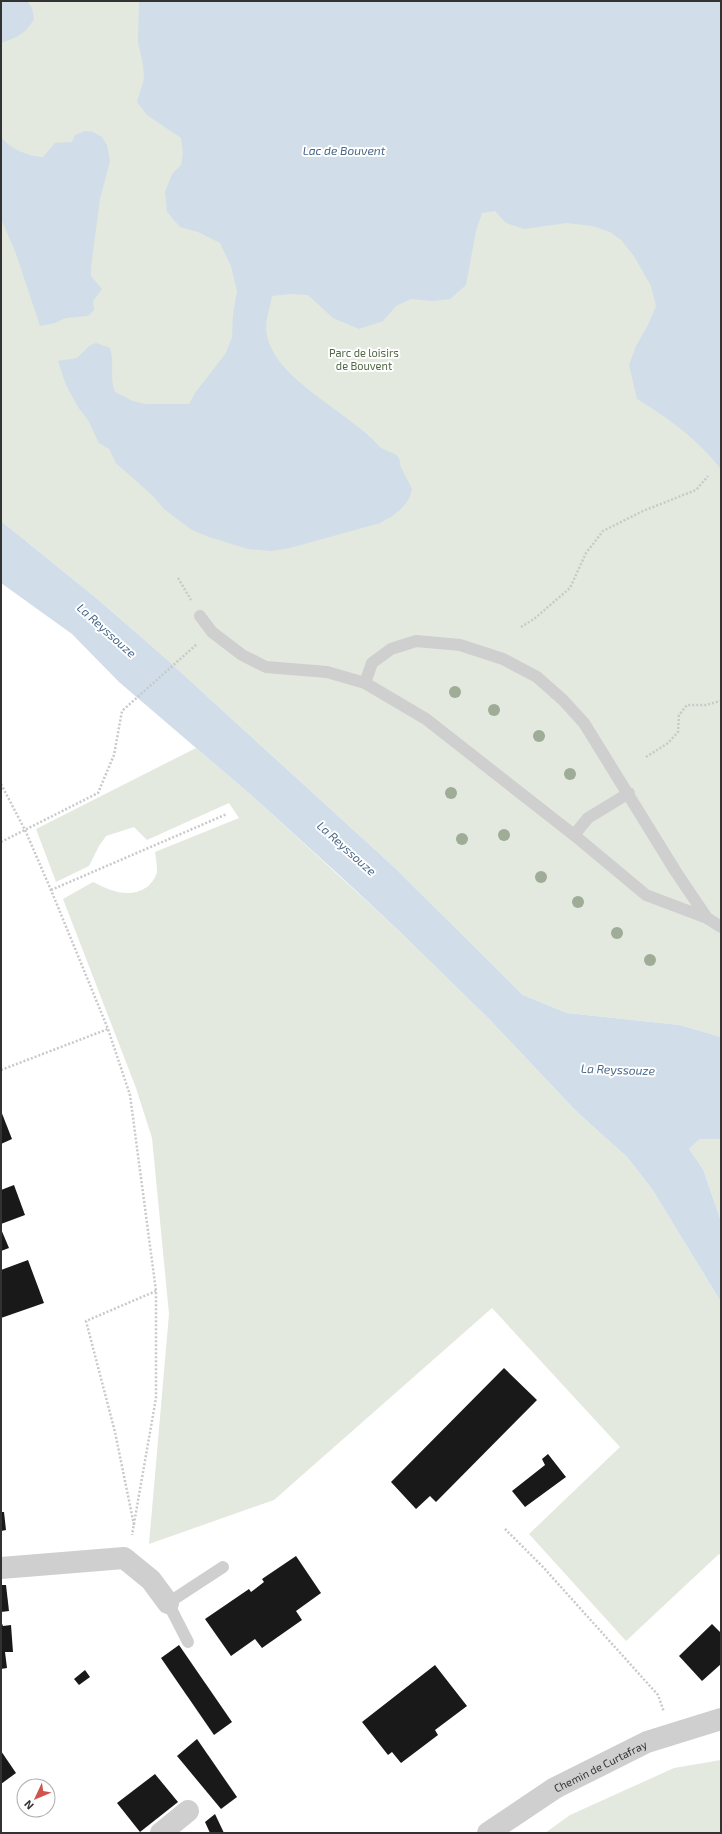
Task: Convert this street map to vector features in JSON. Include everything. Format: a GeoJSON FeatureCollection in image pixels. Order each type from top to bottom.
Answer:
{"type":"FeatureCollection","features":[{"type":"Feature","properties":{"kind":"street"},"geometry":{"type":"LineString","coordinates":[[1,1568],[124,1558],[151,1580],[168,1603]]}},
{"type":"Feature","properties":{"kind":"street","name":"Chemin de Curtafray"},"geometry":{"type":"LineString","coordinates":[[488,1833],[555,1788],[647,1742],[721,1719]]}},
{"type":"Feature","properties":{"kind":"street"},"geometry":{"type":"LineString","coordinates":[[161,1833],[188,1811]]}},
{"type":"Feature","properties":{"kind":"lane"},"geometry":{"type":"LineString","coordinates":[[200,616],[212,632],[242,655],[266,667],[327,672],[365,684],[426,719],[574,835],[646,895],[708,918],[721,927]]}},
{"type":"Feature","properties":{"kind":"lane"},"geometry":{"type":"LineString","coordinates":[[365,684],[372,663],[391,649],[416,641],[460,645],[503,659],[537,677],[563,700],[584,723],[676,872],[708,918]]}},
{"type":"Feature","properties":{"kind":"lane"},"geometry":{"type":"LineString","coordinates":[[574,835],[588,818],[628,793]]}},
{"type":"Feature","properties":{"kind":"lane"},"geometry":{"type":"LineString","coordinates":[[188,1642],[168,1603],[223,1567]]}},
{"type":"Feature","properties":{"kind":"path"},"geometry":{"type":"LineString","coordinates":[[521,627],[534,619],[570,588],[586,552],[603,531],[644,511],[696,490],[708,476]]}},
{"type":"Feature","properties":{"kind":"path"},"geometry":{"type":"LineString","coordinates":[[178,578],[200,616]]}},
{"type":"Feature","properties":{"kind":"path"},"geometry":{"type":"LineString","coordinates":[[1,842],[98,793],[114,755],[122,711],[178,660],[212,632]]}},
{"type":"Feature","properties":{"kind":"path"},"geometry":{"type":"LineString","coordinates":[[646,757],[668,743],[678,732],[679,716],[688,704],[706,705],[720,701]]}},
{"type":"Feature","properties":{"kind":"path"},"geometry":{"type":"LineString","coordinates":[[1,784],[25,830],[51,890],[108,1029],[130,1096],[156,1291],[156,1398],[134,1528],[124,1558]]}},
{"type":"Feature","properties":{"kind":"path"},"geometry":{"type":"LineString","coordinates":[[51,890],[227,814]]}},
{"type":"Feature","properties":{"kind":"path"},"geometry":{"type":"LineString","coordinates":[[1,1070],[108,1029]]}},
{"type":"Feature","properties":{"kind":"path"},"geometry":{"type":"LineString","coordinates":[[134,1528],[115,1432],[86,1321],[156,1291]]}},
{"type":"Feature","properties":{"kind":"path"},"geometry":{"type":"LineString","coordinates":[[505,1529],[543,1567],[658,1695],[671,1734]]}},
{"type":"Feature","properties":{"kind":"green space","name":"Parc de loisirs de Bouvent"},"geometry":{"type":"Polygon","coordinates":[[[1,1],[721,1],[721,1037],[680,1025],[567,1013],[523,995],[395,868],[163,656],[95,597],[1,521],[1,1]]]}},
{"type":"Feature","properties":{"kind":"green space"},"geometry":{"type":"Polygon","coordinates":[[[196,748],[251,795],[397,929],[489,1019],[576,1111],[627,1157],[652,1189],[721,1302],[721,1556],[719,1554],[626,1641],[529,1534],[620,1447],[492,1308],[274,1500],[149,1544],[169,1314],[152,1138],[136,1088],[63,899],[93,882],[113,891],[134,893],[140,891],[150,884],[157,872],[155,852],[239,818],[229,803],[147,840],[134,827],[106,836],[89,866],[56,882],[36,829],[196,748]]]}},
{"type":"Feature","properties":{"kind":"green space"},"geometry":{"type":"Polygon","coordinates":[[[700,1139],[721,1139],[721,1221],[703,1169],[689,1149],[700,1139]]]}},
{"type":"Feature","properties":{"kind":"green space"},"geometry":{"type":"Polygon","coordinates":[[[721,1760],[721,1833],[545,1833],[570,1815],[674,1768],[721,1760]]]}},
{"type":"Feature","properties":{"kind":"water"},"geometry":{"type":"Polygon","coordinates":[[[1,1],[27,1],[32,8],[34,19],[24,32],[1,43],[1,1]]]}},
{"type":"Feature","properties":{"kind":"water","name":"Lac de Bouvent"},"geometry":{"type":"Polygon","coordinates":[[[139,1],[721,1],[721,469],[702,448],[682,430],[661,414],[637,399],[629,365],[636,346],[648,325],[656,306],[651,286],[634,256],[621,240],[610,232],[592,226],[567,223],[524,229],[506,223],[495,211],[482,213],[476,231],[466,285],[450,299],[433,301],[411,299],[396,306],[383,321],[359,329],[333,318],[308,295],[291,294],[272,296],[266,330],[273,351],[284,367],[299,381],[351,421],[381,448],[399,458],[401,467],[412,489],[409,499],[402,508],[391,517],[380,523],[290,548],[271,551],[248,549],[209,537],[192,530],[164,509],[153,496],[116,463],[109,449],[99,443],[88,420],[78,407],[66,385],[58,361],[77,358],[89,346],[96,343],[110,348],[112,360],[112,381],[115,392],[133,401],[145,404],[189,404],[195,393],[226,353],[232,337],[233,315],[237,291],[231,266],[220,243],[198,232],[180,227],[167,212],[165,192],[172,174],[181,165],[183,153],[181,138],[147,115],[137,102],[144,79],[143,64],[138,43],[139,1]]]}},
{"type":"Feature","properties":{"kind":"water"},"geometry":{"type":"Polygon","coordinates":[[[85,131],[93,132],[102,137],[107,145],[110,161],[100,199],[91,267],[91,276],[102,289],[93,301],[94,310],[88,316],[66,318],[55,323],[40,326],[15,251],[1,219],[1,136],[8,144],[19,151],[38,157],[43,157],[55,143],[72,142],[75,135],[85,131]]]}},
{"type":"Feature","properties":{"kind":"water","name":"La Reyssouze"},"geometry":{"type":"Polygon","coordinates":[[[1,521],[95,597],[163,656],[395,868],[523,995],[567,1013],[680,1025],[721,1037],[721,1139],[700,1139],[689,1149],[703,1169],[721,1221],[721,1302],[652,1189],[627,1157],[576,1111],[489,1019],[338,874],[251,795],[119,682],[72,634],[1,583],[1,521]]]}},
{"type":"Feature","properties":{"kind":"building"},"geometry":{"type":"Polygon","coordinates":[[[1,1111],[12,1139],[1,1144],[1,1111]]]}},
{"type":"Feature","properties":{"kind":"building"},"geometry":{"type":"Polygon","coordinates":[[[14,1185],[25,1215],[1,1224],[1,1190],[14,1185]]]}},
{"type":"Feature","properties":{"kind":"building"},"geometry":{"type":"Polygon","coordinates":[[[1,1229],[9,1248],[1,1251],[1,1229]]]}},
{"type":"Feature","properties":{"kind":"building"},"geometry":{"type":"Polygon","coordinates":[[[28,1260],[44,1303],[1,1318],[1,1270],[28,1260]]]}},
{"type":"Feature","properties":{"kind":"building"},"geometry":{"type":"Polygon","coordinates":[[[504,1368],[537,1400],[436,1502],[430,1496],[416,1509],[391,1482],[504,1368]]]}},
{"type":"Feature","properties":{"kind":"building"},"geometry":{"type":"Polygon","coordinates":[[[548,1454],[566,1477],[525,1507],[512,1491],[545,1465],[542,1459],[548,1454]]]}},
{"type":"Feature","properties":{"kind":"building"},"geometry":{"type":"Polygon","coordinates":[[[1,1512],[4,1512],[6,1530],[1,1531],[1,1512]]]}},
{"type":"Feature","properties":{"kind":"building"},"geometry":{"type":"Polygon","coordinates":[[[296,1556],[321,1593],[296,1611],[302,1620],[262,1648],[255,1639],[231,1656],[205,1619],[249,1589],[251,1592],[264,1582],[262,1579],[296,1556]]]}},
{"type":"Feature","properties":{"kind":"building"},"geometry":{"type":"Polygon","coordinates":[[[1,1585],[6,1585],[9,1611],[1,1612],[1,1585]]]}},
{"type":"Feature","properties":{"kind":"building"},"geometry":{"type":"Polygon","coordinates":[[[1,1621],[3,1626],[11,1625],[13,1652],[5,1652],[7,1668],[1,1669],[1,1621]]]}},
{"type":"Feature","properties":{"kind":"building"},"geometry":{"type":"Polygon","coordinates":[[[712,1624],[721,1633],[721,1664],[702,1681],[679,1656],[712,1624]]]}},
{"type":"Feature","properties":{"kind":"building"},"geometry":{"type":"Polygon","coordinates":[[[179,1645],[232,1722],[214,1735],[161,1658],[179,1645]]]}},
{"type":"Feature","properties":{"kind":"building"},"geometry":{"type":"Polygon","coordinates":[[[435,1665],[467,1706],[435,1730],[438,1735],[401,1763],[392,1752],[388,1755],[362,1722],[435,1665]]]}},
{"type":"Feature","properties":{"kind":"building"},"geometry":{"type":"Polygon","coordinates":[[[85,1670],[90,1677],[79,1685],[74,1679],[85,1670]]]}},
{"type":"Feature","properties":{"kind":"building"},"geometry":{"type":"Polygon","coordinates":[[[197,1739],[237,1797],[221,1809],[177,1756],[197,1739]]]}},
{"type":"Feature","properties":{"kind":"building"},"geometry":{"type":"Polygon","coordinates":[[[1,1751],[16,1773],[1,1784],[1,1751]]]}},
{"type":"Feature","properties":{"kind":"building"},"geometry":{"type":"Polygon","coordinates":[[[155,1774],[178,1802],[140,1832],[117,1803],[155,1774]]]}},
{"type":"Feature","properties":{"kind":"building"},"geometry":{"type":"Polygon","coordinates":[[[215,1814],[224,1833],[210,1833],[205,1822],[215,1814]]]}}]}
